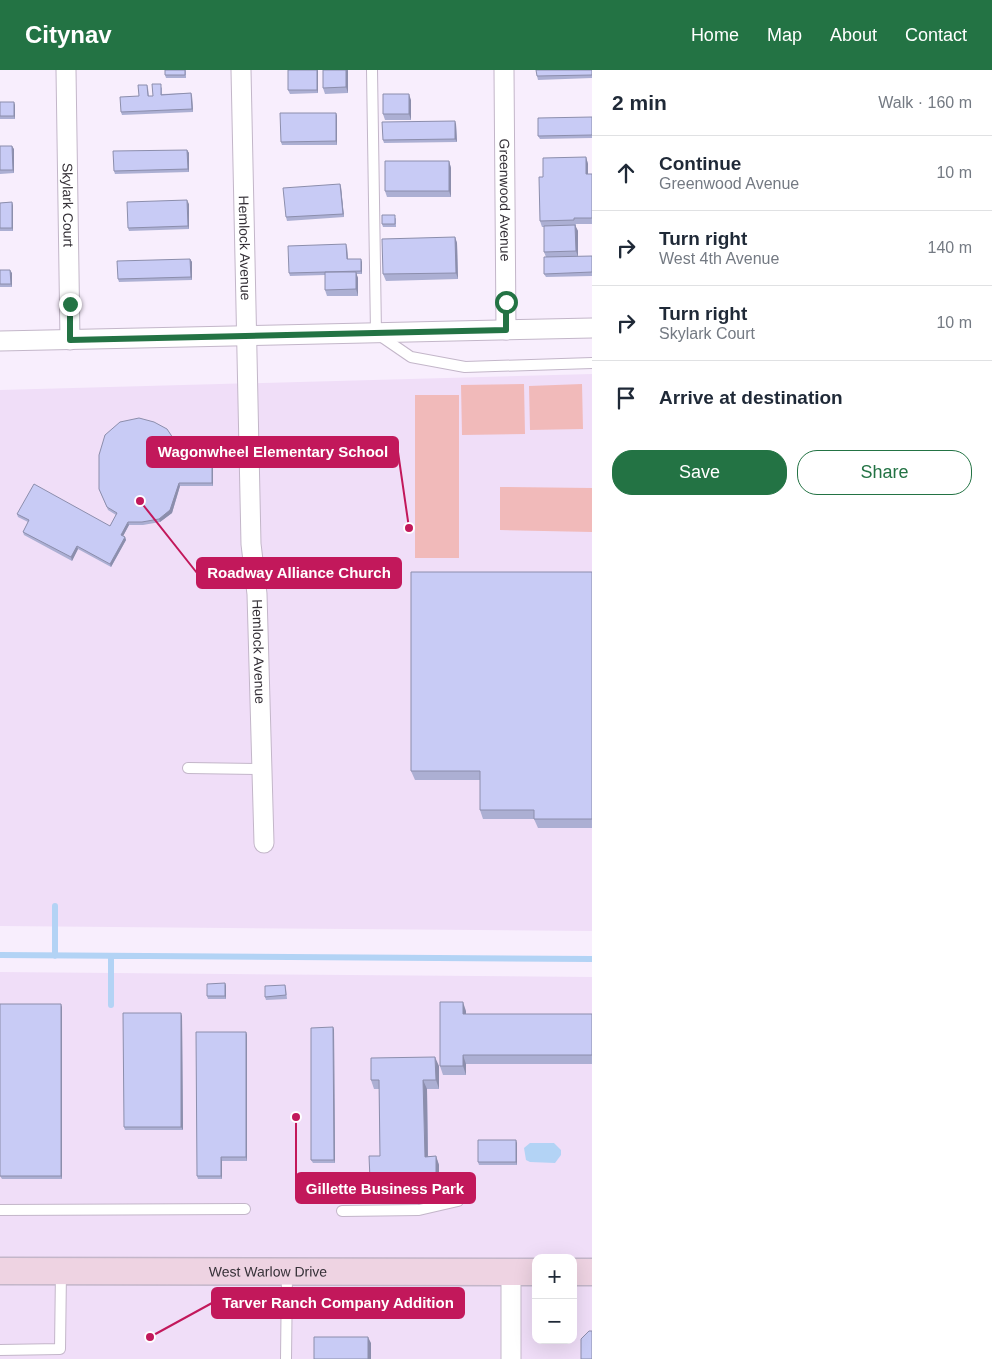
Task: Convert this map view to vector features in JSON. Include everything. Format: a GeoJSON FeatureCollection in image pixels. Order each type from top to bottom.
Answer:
{"type":"FeatureCollection","features":[{"type":"Feature","properties":{"kind":"street","name":"Skylark Court"},"geometry":{"type":"LineString","coordinates":[[66,70],[70,340]]}},
{"type":"Feature","properties":{"kind":"street","name":"Hemlock Avenue"},"geometry":{"type":"LineString","coordinates":[[241,70],[252,544],[258,594],[264,843]]}},
{"type":"Feature","properties":{"kind":"street","name":"Greenwood Avenue"},"geometry":{"type":"LineString","coordinates":[[504,70],[506,330]]}},
{"type":"Feature","properties":{"kind":"street"},"geometry":{"type":"LineString","coordinates":[[0,341],[592,328]]}},
{"type":"Feature","properties":{"kind":"street","name":"West Warlow Drive"},"geometry":{"type":"LineString","coordinates":[[0,1271],[523,1272]]}},
{"type":"Feature","properties":{"kind":"street"},"geometry":{"type":"LineString","coordinates":[[511,1359],[523,1272]]}},
{"type":"Feature","properties":{"kind":"street"},"geometry":{"type":"LineString","coordinates":[[577,1272],[592,1272]]}},
{"type":"Feature","properties":{"kind":"lane"},"geometry":{"type":"LineString","coordinates":[[372,70],[376,333],[411,357],[465,366],[592,363]]}},
{"type":"Feature","properties":{"kind":"lane"},"geometry":{"type":"LineString","coordinates":[[188,768],[262,769]]}},
{"type":"Feature","properties":{"kind":"lane"},"geometry":{"type":"LineString","coordinates":[[342,1210],[419,1210],[458,1201]]}},
{"type":"Feature","properties":{"kind":"lane"},"geometry":{"type":"LineString","coordinates":[[0,1210],[246,1209]]}},
{"type":"Feature","properties":{"kind":"lane"},"geometry":{"type":"LineString","coordinates":[[0,1350],[60,1350],[61,1271]]}},
{"type":"Feature","properties":{"kind":"lane"},"geometry":{"type":"LineString","coordinates":[[286,1359],[287,1272]]}},
{"type":"Feature","properties":{"kind":"shaded area"},"geometry":{"type":"Polygon","coordinates":[[[592,374],[592,931],[0,926],[0,390],[592,374]]]}},
{"type":"Feature","properties":{"kind":"shaded area"},"geometry":{"type":"Polygon","coordinates":[[[524,384],[525,434],[462,435],[461,385],[524,384]]]}},
{"type":"Feature","properties":{"kind":"shaded area"},"geometry":{"type":"Polygon","coordinates":[[[582,384],[583,429],[530,430],[529,386],[582,384]]]}},
{"type":"Feature","properties":{"kind":"shaded area"},"geometry":{"type":"Polygon","coordinates":[[[415,395],[459,395],[459,558],[415,558],[415,395]]]}},
{"type":"Feature","properties":{"kind":"shaded area"},"geometry":{"type":"Polygon","coordinates":[[[500,487],[592,488],[592,532],[500,530],[500,487]]]}},
{"type":"Feature","properties":{"kind":"shaded area"},"geometry":{"type":"Polygon","coordinates":[[[0,972],[592,977],[592,1359],[0,1359],[0,972]]]}},
{"type":"Feature","properties":{"kind":"water"},"geometry":{"type":"Polygon","coordinates":[[[530,1143],[554,1143],[561,1150],[561,1155],[555,1163],[530,1162],[526,1160],[524,1148],[530,1143]]]}},
{"type":"Feature","properties":{"kind":"building"},"geometry":{"type":"Polygon","coordinates":[[[165,70],[185,70],[185,75],[165,75],[165,70]]]}},
{"type":"Feature","properties":{"kind":"building"},"geometry":{"type":"Polygon","coordinates":[[[288,70],[317,70],[317,90],[288,90],[288,70]]]}},
{"type":"Feature","properties":{"kind":"building"},"geometry":{"type":"Polygon","coordinates":[[[323,70],[346,70],[346,87],[323,88],[323,70]]]}},
{"type":"Feature","properties":{"kind":"building"},"geometry":{"type":"Polygon","coordinates":[[[536,70],[592,70],[592,75],[537,76],[536,70]]]}},
{"type":"Feature","properties":{"kind":"building"},"geometry":{"type":"Polygon","coordinates":[[[152,84],[161,84],[161,95],[191,93],[192,109],[121,112],[120,97],[139,96],[138,85],[147,85],[148,96],[153,96],[152,84]]]}},
{"type":"Feature","properties":{"kind":"building"},"geometry":{"type":"Polygon","coordinates":[[[383,94],[409,94],[409,114],[383,114],[383,94]]]}},
{"type":"Feature","properties":{"kind":"building"},"geometry":{"type":"Polygon","coordinates":[[[0,102],[14,102],[14,116],[0,116],[0,102]]]}},
{"type":"Feature","properties":{"kind":"building"},"geometry":{"type":"Polygon","coordinates":[[[280,113],[336,113],[336,141],[281,142],[280,113]]]}},
{"type":"Feature","properties":{"kind":"building"},"geometry":{"type":"Polygon","coordinates":[[[592,117],[592,135],[538,136],[538,118],[592,117]]]}},
{"type":"Feature","properties":{"kind":"building"},"geometry":{"type":"Polygon","coordinates":[[[455,121],[455,139],[383,140],[382,122],[455,121]]]}},
{"type":"Feature","properties":{"kind":"building"},"geometry":{"type":"Polygon","coordinates":[[[0,146],[12,146],[13,170],[0,170],[0,146]]]}},
{"type":"Feature","properties":{"kind":"building"},"geometry":{"type":"Polygon","coordinates":[[[187,150],[188,169],[114,171],[113,151],[187,150]]]}},
{"type":"Feature","properties":{"kind":"building"},"geometry":{"type":"Polygon","coordinates":[[[586,157],[586,174],[592,174],[592,218],[540,221],[539,177],[543,177],[543,158],[586,157]]]}},
{"type":"Feature","properties":{"kind":"building"},"geometry":{"type":"Polygon","coordinates":[[[385,161],[449,161],[449,191],[385,191],[385,161]]]}},
{"type":"Feature","properties":{"kind":"building"},"geometry":{"type":"Polygon","coordinates":[[[340,184],[343,214],[286,217],[283,188],[340,184]]]}},
{"type":"Feature","properties":{"kind":"building"},"geometry":{"type":"Polygon","coordinates":[[[187,200],[188,226],[128,228],[127,202],[187,200]]]}},
{"type":"Feature","properties":{"kind":"building"},"geometry":{"type":"Polygon","coordinates":[[[12,202],[12,228],[0,228],[0,203],[12,202]]]}},
{"type":"Feature","properties":{"kind":"building"},"geometry":{"type":"Polygon","coordinates":[[[382,215],[395,215],[395,224],[382,224],[382,215]]]}},
{"type":"Feature","properties":{"kind":"building"},"geometry":{"type":"Polygon","coordinates":[[[575,225],[576,251],[544,252],[544,226],[575,225]]]}},
{"type":"Feature","properties":{"kind":"building"},"geometry":{"type":"Polygon","coordinates":[[[455,237],[456,273],[383,274],[382,239],[455,237]]]}},
{"type":"Feature","properties":{"kind":"building"},"geometry":{"type":"Polygon","coordinates":[[[346,244],[347,259],[361,259],[361,271],[289,273],[288,246],[346,244]]]}},
{"type":"Feature","properties":{"kind":"building"},"geometry":{"type":"Polygon","coordinates":[[[592,256],[592,272],[544,274],[544,257],[592,256]]]}},
{"type":"Feature","properties":{"kind":"building"},"geometry":{"type":"Polygon","coordinates":[[[190,259],[191,277],[118,279],[117,261],[190,259]]]}},
{"type":"Feature","properties":{"kind":"building"},"geometry":{"type":"Polygon","coordinates":[[[0,270],[10,270],[11,284],[0,284],[0,270]]]}},
{"type":"Feature","properties":{"kind":"building"},"geometry":{"type":"Polygon","coordinates":[[[325,272],[356,272],[356,289],[325,290],[325,272]]]}},
{"type":"Feature","properties":{"kind":"building"},"geometry":{"type":"Polygon","coordinates":[[[139,418],[154,422],[167,429],[175,441],[179,455],[212,455],[212,483],[179,483],[170,510],[159,519],[128,522],[121,535],[125,537],[110,564],[77,546],[71,557],[23,532],[29,520],[17,514],[34,484],[110,526],[117,513],[107,507],[99,489],[99,455],[105,435],[120,422],[139,418]]]}},
{"type":"Feature","properties":{"kind":"building"},"geometry":{"type":"Polygon","coordinates":[[[411,572],[592,572],[592,819],[534,819],[534,810],[480,810],[480,771],[411,771],[411,572]]]}},
{"type":"Feature","properties":{"kind":"building"},"geometry":{"type":"Polygon","coordinates":[[[225,983],[225,996],[207,996],[207,984],[225,983]]]}},
{"type":"Feature","properties":{"kind":"building"},"geometry":{"type":"Polygon","coordinates":[[[285,985],[286,995],[265,997],[265,986],[285,985]]]}},
{"type":"Feature","properties":{"kind":"building"},"geometry":{"type":"Polygon","coordinates":[[[440,1002],[463,1002],[463,1014],[592,1014],[592,1055],[463,1055],[463,1066],[440,1066],[440,1002]]]}},
{"type":"Feature","properties":{"kind":"building"},"geometry":{"type":"Polygon","coordinates":[[[0,1004],[61,1004],[61,1176],[0,1176],[0,1004]]]}},
{"type":"Feature","properties":{"kind":"building"},"geometry":{"type":"Polygon","coordinates":[[[123,1013],[181,1013],[181,1127],[124,1127],[123,1013]]]}},
{"type":"Feature","properties":{"kind":"building"},"geometry":{"type":"Polygon","coordinates":[[[333,1027],[334,1160],[311,1160],[311,1028],[333,1027]]]}},
{"type":"Feature","properties":{"kind":"building"},"geometry":{"type":"Polygon","coordinates":[[[196,1032],[246,1032],[246,1157],[221,1157],[221,1176],[197,1176],[196,1032]]]}},
{"type":"Feature","properties":{"kind":"building"},"geometry":{"type":"Polygon","coordinates":[[[435,1057],[436,1080],[423,1080],[425,1157],[436,1156],[436,1178],[370,1179],[369,1156],[380,1156],[379,1080],[371,1080],[371,1058],[435,1057]]]}},
{"type":"Feature","properties":{"kind":"building"},"geometry":{"type":"Polygon","coordinates":[[[478,1140],[516,1140],[516,1162],[478,1162],[478,1140]]]}},
{"type":"Feature","properties":{"kind":"building"},"geometry":{"type":"Polygon","coordinates":[[[589,1331],[592,1331],[592,1359],[581,1359],[581,1339],[589,1331]]]}},
{"type":"Feature","properties":{"kind":"building"},"geometry":{"type":"Polygon","coordinates":[[[314,1337],[368,1337],[368,1359],[314,1359],[314,1337]]]}},
{"type":"Feature","properties":{"kind":"waterway"},"geometry":{"type":"LineString","coordinates":[[55,906],[55,956]]}},
{"type":"Feature","properties":{"kind":"waterway"},"geometry":{"type":"LineString","coordinates":[[0,955],[592,959]]}},
{"type":"Feature","properties":{"kind":"waterway"},"geometry":{"type":"LineString","coordinates":[[111,956],[111,1005]]}},
{"type":"Feature","properties":{"kind":"place","name":"Roadway Alliance Church"},"geometry":{"type":"Point","coordinates":[140,501]}},
{"type":"Feature","properties":{"kind":"place","name":"Wagonwheel Elementary School"},"geometry":{"type":"Point","coordinates":[409,528]}},
{"type":"Feature","properties":{"kind":"place","name":"Gillette Business Park"},"geometry":{"type":"Point","coordinates":[296,1117]}},
{"type":"Feature","properties":{"kind":"place","name":"Tarver Ranch Company Addition"},"geometry":{"type":"Point","coordinates":[150,1337]}},
{"type":"Feature","properties":{"kind":"route"},"geometry":{"type":"LineString","coordinates":[[70,304],[70,340],[506,330],[506,302]]}}]}
